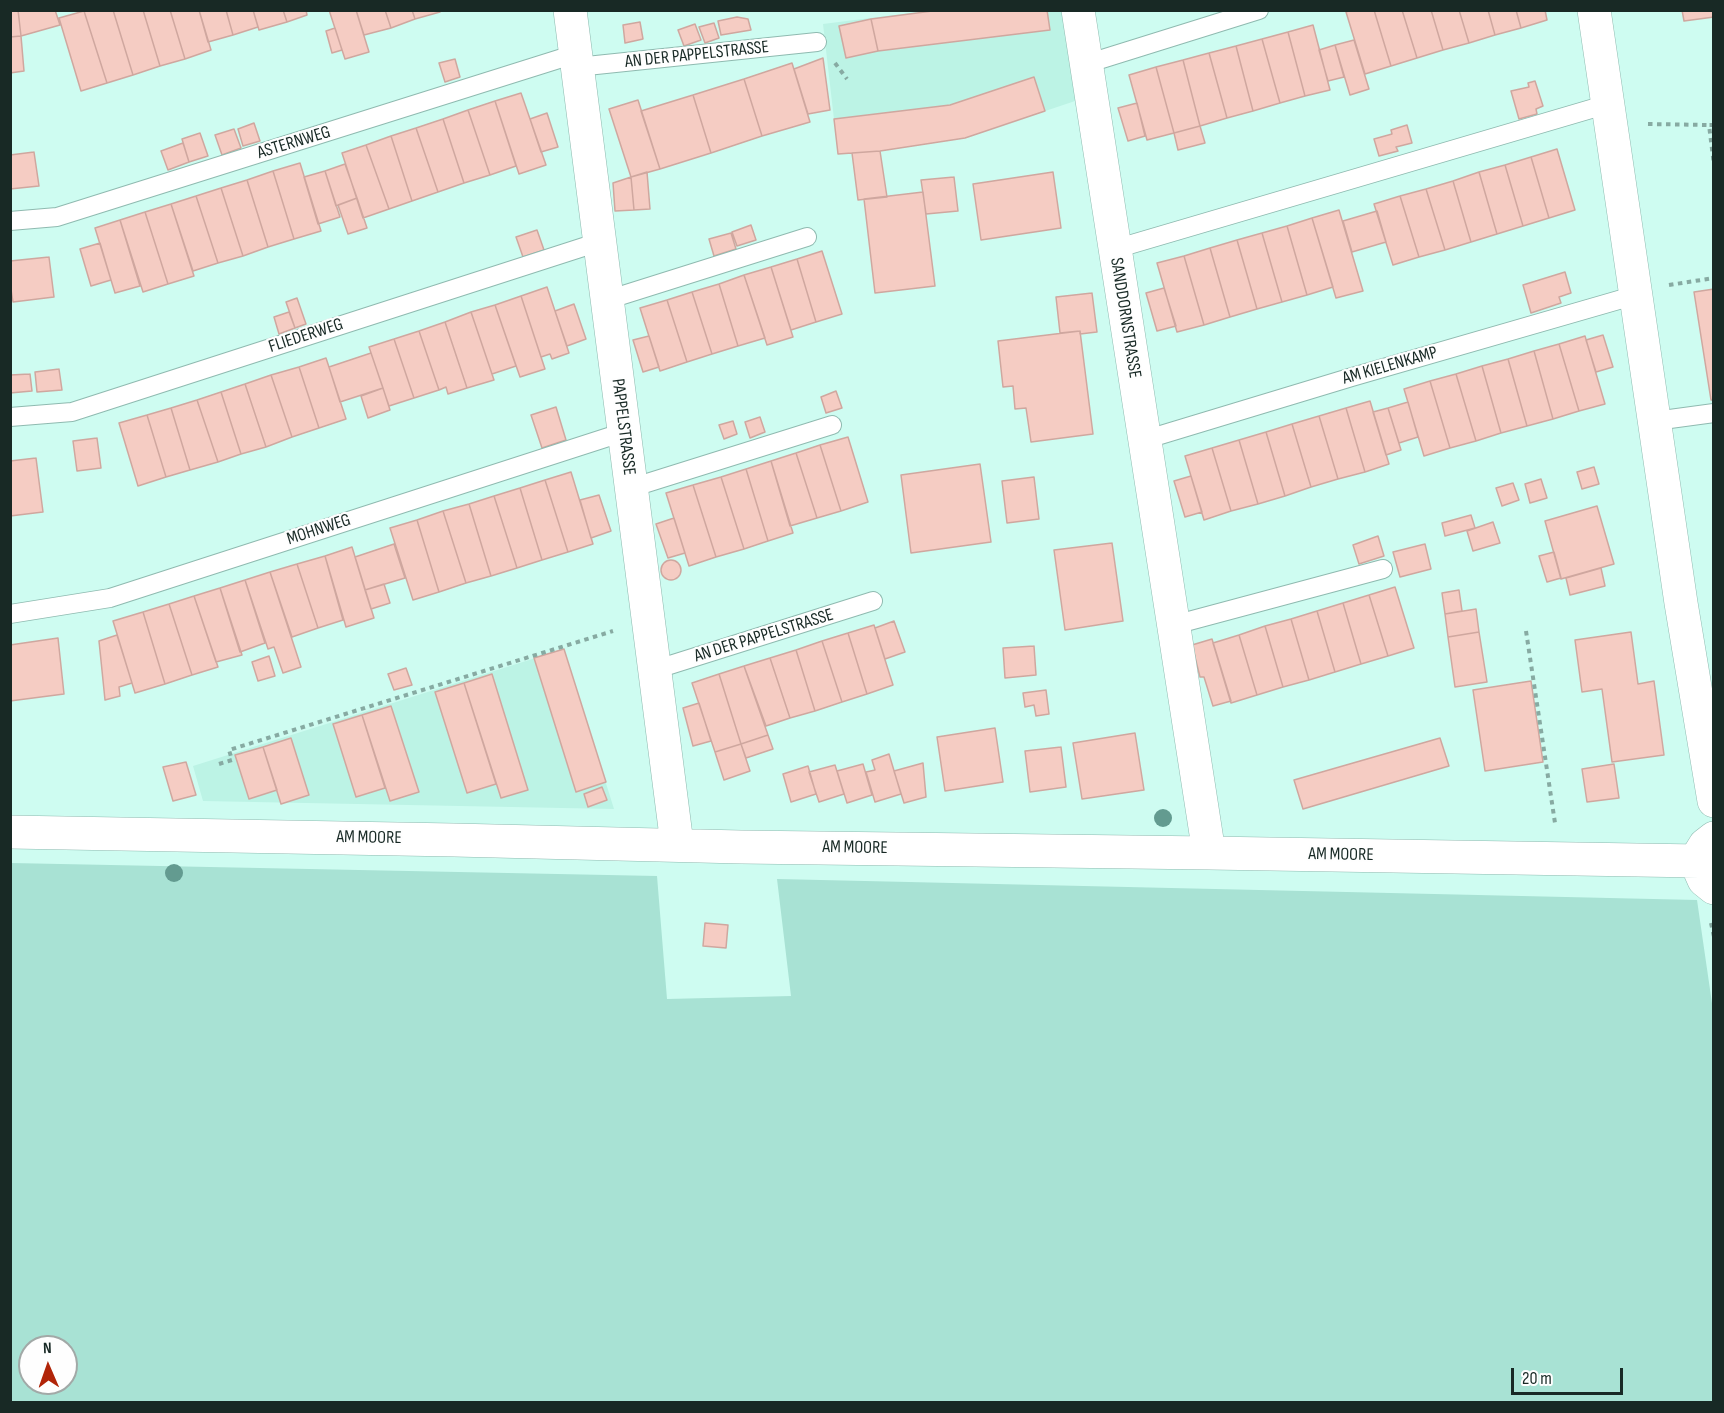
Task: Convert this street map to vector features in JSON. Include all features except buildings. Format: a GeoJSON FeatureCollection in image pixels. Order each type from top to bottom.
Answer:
{"type":"FeatureCollection","features":[{"type":"Feature","properties":{"kind":"street","name":"PAPPELSTRASSE"},"geometry":{"type":"LineString","coordinates":[[570,10],[677,844]]}},
{"type":"Feature","properties":{"kind":"street","name":"SANDDORNSTRASSE"},"geometry":{"type":"LineString","coordinates":[[1078,10],[1209,853]]}},
{"type":"Feature","properties":{"kind":"street"},"geometry":{"type":"LineString","coordinates":[[1594,10],[1681,603],[1713,801]]}},
{"type":"Feature","properties":{"kind":"street","name":"AM MOORE"},"geometry":{"type":"LineString","coordinates":[[10,832],[741,847],[1709,862]]}},
{"type":"Feature","properties":{"kind":"lane"},"geometry":{"type":"LineString","coordinates":[[1086,64],[1259,10]]}},
{"type":"Feature","properties":{"kind":"lane","name":"AN DER PAPPELSTRASSE"},"geometry":{"type":"LineString","coordinates":[[576,61],[817,42]]}},
{"type":"Feature","properties":{"kind":"lane","name":"ASTERNWEG"},"geometry":{"type":"LineString","coordinates":[[10,221],[57,217],[576,61]]}},
{"type":"Feature","properties":{"kind":"lane"},"geometry":{"type":"LineString","coordinates":[[1115,249],[1610,114]]}},
{"type":"Feature","properties":{"kind":"lane"},"geometry":{"type":"LineString","coordinates":[[607,300],[807,237]]}},
{"type":"Feature","properties":{"kind":"lane","name":"FLIEDERWEG"},"geometry":{"type":"LineString","coordinates":[[10,417],[72,412],[599,242]]}},
{"type":"Feature","properties":{"kind":"lane","name":"AM KIELENKAMP"},"geometry":{"type":"LineString","coordinates":[[1144,440],[1636,292]]}},
{"type":"Feature","properties":{"kind":"lane"},"geometry":{"type":"LineString","coordinates":[[1655,421],[1713,413]]}},
{"type":"Feature","properties":{"kind":"lane"},"geometry":{"type":"LineString","coordinates":[[631,488],[832,426]]}},
{"type":"Feature","properties":{"kind":"lane","name":"MOHNWEG"},"geometry":{"type":"LineString","coordinates":[[10,614],[110,598],[624,432]]}},
{"type":"Feature","properties":{"kind":"lane"},"geometry":{"type":"LineString","coordinates":[[1174,625],[1383,569]]}},
{"type":"Feature","properties":{"kind":"lane","name":"AN DER PAPPELSTRASSE"},"geometry":{"type":"LineString","coordinates":[[654,670],[873,601]]}},
{"type":"Feature","properties":{"kind":"path"},"geometry":{"type":"LineString","coordinates":[[1610,114],[1711,125],[1713,165]]}},
{"type":"Feature","properties":{"kind":"path"},"geometry":{"type":"LineString","coordinates":[[1636,292],[1713,278]]}},
{"type":"Feature","properties":{"kind":"path"},"geometry":{"type":"LineString","coordinates":[[219,764],[232,760],[229,750],[648,620]]}},
{"type":"Feature","properties":{"kind":"path"},"geometry":{"type":"LineString","coordinates":[[1526,631],[1561,859]]}},
{"type":"Feature","properties":{"kind":"path"},"geometry":{"type":"LineString","coordinates":[[1711,922],[1713,937]]}},
{"type":"Feature","properties":{"kind":"shaded area"},"geometry":{"type":"Polygon","coordinates":[[[934,10],[1063,11],[1078,100],[965,138],[880,151],[838,154],[823,24],[934,10]]]}},
{"type":"Feature","properties":{"kind":"shaded area"},"geometry":{"type":"Polygon","coordinates":[[[564,649],[614,809],[203,801],[193,766],[564,649]]]}},
{"type":"Feature","properties":{"kind":"shaded area"},"geometry":{"type":"Polygon","coordinates":[[[11,863],[657,876],[667,999],[791,996],[777,879],[1697,900],[1714,1017],[1713,1402],[11,1402],[11,863]]]}}]}
